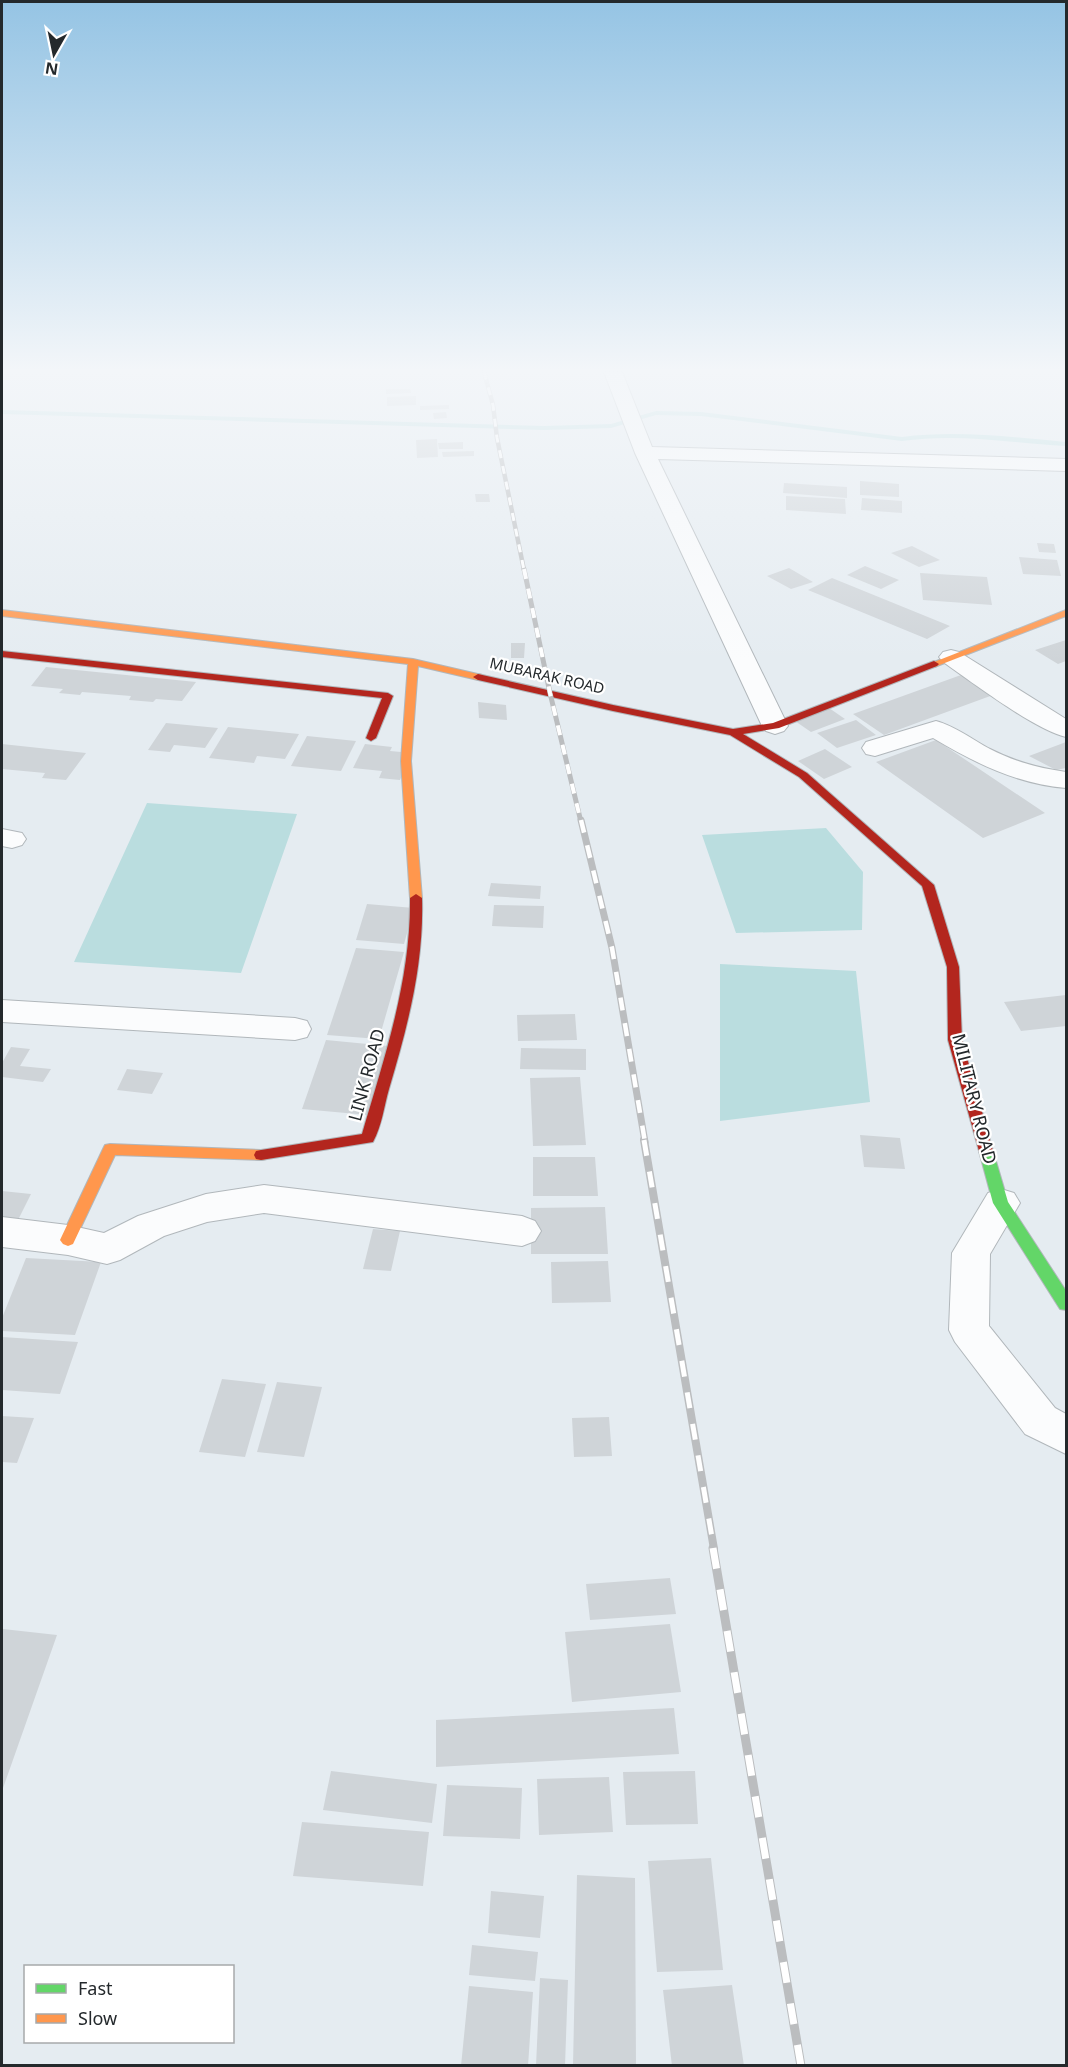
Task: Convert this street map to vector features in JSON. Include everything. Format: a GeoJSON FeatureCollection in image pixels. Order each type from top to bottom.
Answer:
{"type":"FeatureCollection","features":[{"type":"Feature","properties":{"kind":"street"},"geometry":{"type":"LineString","coordinates":[[653,468],[775,726]]}},
{"type":"Feature","properties":{"kind":"street","name":"MUBARAK ROAD"},"geometry":{"type":"LineString","coordinates":[[2,613],[413,662],[613,708],[734,732],[775,726],[1066,613]]}},
{"type":"Feature","properties":{"kind":"street"},"geometry":{"type":"LineString","coordinates":[[3,656],[388,696],[371,738]]}},
{"type":"Feature","properties":{"kind":"street"},"geometry":{"type":"LineString","coordinates":[[951,657],[1032,710],[1066,729]]}},
{"type":"Feature","properties":{"kind":"street","name":"LINK ROAD"},"geometry":{"type":"LineString","coordinates":[[68,1240],[110,1149],[263,1155],[368,1138],[411,983],[417,916],[406,761],[413,662]]}},
{"type":"Feature","properties":{"kind":"street"},"geometry":{"type":"LineString","coordinates":[[875,748],[936,729],[996,764],[1051,779],[1066,780]]}},
{"type":"Feature","properties":{"kind":"street","name":"MILITARY ROAD"},"geometry":{"type":"LineString","coordinates":[[734,732],[803,775],[928,885],[953,967],[955,1040],[1001,1203],[1066,1304]]}},
{"type":"Feature","properties":{"kind":"street"},"geometry":{"type":"LineString","coordinates":[[2,1011],[295,1029]]}},
{"type":"Feature","properties":{"kind":"street"},"geometry":{"type":"LineString","coordinates":[[2,1232],[68,1240],[107,1249],[151,1226],[206,1208],[264,1199],[522,1231]]}},
{"type":"Feature","properties":{"kind":"street"},"geometry":{"type":"LineString","coordinates":[[1001,1203],[971,1253],[969,1330],[1040,1421],[1066,1435]]}},
{"type":"Feature","properties":{"kind":"water"},"geometry":{"type":"Polygon","coordinates":[[[147,803],[297,814],[241,973],[74,962],[147,803]]]}},
{"type":"Feature","properties":{"kind":"water"},"geometry":{"type":"Polygon","coordinates":[[[826,828],[863,872],[862,930],[736,933],[702,835],[826,828]]]}},
{"type":"Feature","properties":{"kind":"water"},"geometry":{"type":"Polygon","coordinates":[[[720,964],[856,971],[870,1102],[720,1121],[720,964]]]}},
{"type":"Feature","properties":{"kind":"building"},"geometry":{"type":"Polygon","coordinates":[[[860,481],[899,484],[899,497],[860,495],[860,481]]]}},
{"type":"Feature","properties":{"kind":"building"},"geometry":{"type":"Polygon","coordinates":[[[784,483],[847,487],[847,498],[783,493],[784,483]]]}},
{"type":"Feature","properties":{"kind":"building"},"geometry":{"type":"Polygon","coordinates":[[[475,494],[489,494],[490,502],[476,502],[475,494]]]}},
{"type":"Feature","properties":{"kind":"building"},"geometry":{"type":"Polygon","coordinates":[[[786,496],[845,499],[846,514],[786,510],[786,496]]]}},
{"type":"Feature","properties":{"kind":"building"},"geometry":{"type":"Polygon","coordinates":[[[862,498],[902,501],[902,513],[861,510],[862,498]]]}},
{"type":"Feature","properties":{"kind":"building"},"geometry":{"type":"Polygon","coordinates":[[[1037,543],[1054,544],[1056,553],[1039,552],[1037,543]]]}},
{"type":"Feature","properties":{"kind":"building"},"geometry":{"type":"Polygon","coordinates":[[[912,546],[940,560],[919,567],[891,553],[912,546]]]}},
{"type":"Feature","properties":{"kind":"building"},"geometry":{"type":"Polygon","coordinates":[[[1019,557],[1057,560],[1061,576],[1023,574],[1019,557]]]}},
{"type":"Feature","properties":{"kind":"building"},"geometry":{"type":"Polygon","coordinates":[[[865,566],[899,580],[881,589],[847,575],[865,566]]]}},
{"type":"Feature","properties":{"kind":"building"},"geometry":{"type":"Polygon","coordinates":[[[789,568],[813,582],[791,589],[767,576],[789,568]]]}},
{"type":"Feature","properties":{"kind":"building"},"geometry":{"type":"Polygon","coordinates":[[[920,573],[987,577],[992,605],[923,600],[920,573]]]}},
{"type":"Feature","properties":{"kind":"building"},"geometry":{"type":"Polygon","coordinates":[[[832,578],[950,626],[927,639],[808,590],[832,578]]]}},
{"type":"Feature","properties":{"kind":"building"},"geometry":{"type":"Polygon","coordinates":[[[1066,640],[1066,661],[1058,664],[1035,650],[1066,640]]]}},
{"type":"Feature","properties":{"kind":"building"},"geometry":{"type":"Polygon","coordinates":[[[511,643],[525,643],[524,658],[511,658],[511,643]]]}},
{"type":"Feature","properties":{"kind":"building"},"geometry":{"type":"Polygon","coordinates":[[[46,667],[196,682],[182,701],[156,699],[153,702],[129,700],[131,696],[82,692],[80,695],[59,693],[63,689],[31,686],[46,667]]]}},
{"type":"Feature","properties":{"kind":"building"},"geometry":{"type":"Polygon","coordinates":[[[961,675],[993,695],[884,735],[853,714],[961,675]]]}},
{"type":"Feature","properties":{"kind":"building"},"geometry":{"type":"Polygon","coordinates":[[[478,702],[506,705],[507,720],[479,718],[478,702]]]}},
{"type":"Feature","properties":{"kind":"building"},"geometry":{"type":"Polygon","coordinates":[[[829,708],[845,719],[811,732],[795,721],[829,708]]]}},
{"type":"Feature","properties":{"kind":"building"},"geometry":{"type":"Polygon","coordinates":[[[856,720],[876,735],[837,748],[817,733],[856,720]]]}},
{"type":"Feature","properties":{"kind":"building"},"geometry":{"type":"Polygon","coordinates":[[[166,723],[218,728],[205,748],[174,745],[170,752],[148,750],[166,723]]]}},
{"type":"Feature","properties":{"kind":"building"},"geometry":{"type":"Polygon","coordinates":[[[228,727],[299,734],[285,759],[257,756],[254,763],[209,758],[228,727]]]}},
{"type":"Feature","properties":{"kind":"building"},"geometry":{"type":"Polygon","coordinates":[[[307,736],[356,741],[341,771],[291,766],[307,736]]]}},
{"type":"Feature","properties":{"kind":"building"},"geometry":{"type":"Polygon","coordinates":[[[936,740],[1045,813],[983,838],[876,762],[936,740]]]}},
{"type":"Feature","properties":{"kind":"building"},"geometry":{"type":"Polygon","coordinates":[[[1066,742],[1066,768],[1056,770],[1029,756],[1066,742]]]}},
{"type":"Feature","properties":{"kind":"building"},"geometry":{"type":"Polygon","coordinates":[[[2,744],[86,753],[66,780],[42,778],[45,773],[2,769],[2,744]]]}},
{"type":"Feature","properties":{"kind":"building"},"geometry":{"type":"Polygon","coordinates":[[[365,744],[392,747],[390,751],[412,753],[400,780],[379,778],[382,771],[353,768],[365,744]]]}},
{"type":"Feature","properties":{"kind":"building"},"geometry":{"type":"Polygon","coordinates":[[[825,749],[852,767],[824,779],[798,761],[825,749]]]}},
{"type":"Feature","properties":{"kind":"building"},"geometry":{"type":"Polygon","coordinates":[[[491,883],[541,886],[540,899],[488,896],[491,883]]]}},
{"type":"Feature","properties":{"kind":"building"},"geometry":{"type":"Polygon","coordinates":[[[367,904],[414,908],[404,944],[356,940],[367,904]]]}},
{"type":"Feature","properties":{"kind":"building"},"geometry":{"type":"Polygon","coordinates":[[[494,905],[544,906],[543,928],[492,926],[494,905]]]}},
{"type":"Feature","properties":{"kind":"building"},"geometry":{"type":"Polygon","coordinates":[[[356,948],[404,952],[379,1039],[327,1035],[356,948]]]}},
{"type":"Feature","properties":{"kind":"building"},"geometry":{"type":"Polygon","coordinates":[[[1066,995],[1066,1026],[1021,1031],[1004,1002],[1066,995]]]}},
{"type":"Feature","properties":{"kind":"building"},"geometry":{"type":"Polygon","coordinates":[[[575,1014],[577,1040],[518,1041],[517,1015],[575,1014]]]}},
{"type":"Feature","properties":{"kind":"building"},"geometry":{"type":"Polygon","coordinates":[[[326,1040],[388,1046],[368,1115],[302,1109],[326,1040]]]}},
{"type":"Feature","properties":{"kind":"building"},"geometry":{"type":"Polygon","coordinates":[[[11,1047],[30,1049],[20,1066],[51,1069],[43,1082],[2,1077],[2,1063],[11,1047]]]}},
{"type":"Feature","properties":{"kind":"building"},"geometry":{"type":"Polygon","coordinates":[[[521,1048],[586,1049],[586,1070],[520,1069],[521,1048]]]}},
{"type":"Feature","properties":{"kind":"building"},"geometry":{"type":"Polygon","coordinates":[[[127,1069],[163,1073],[152,1094],[117,1090],[127,1069]]]}},
{"type":"Feature","properties":{"kind":"building"},"geometry":{"type":"Polygon","coordinates":[[[580,1077],[586,1145],[533,1146],[530,1078],[580,1077]]]}},
{"type":"Feature","properties":{"kind":"building"},"geometry":{"type":"Polygon","coordinates":[[[860,1135],[900,1138],[905,1169],[864,1167],[860,1135]]]}},
{"type":"Feature","properties":{"kind":"building"},"geometry":{"type":"Polygon","coordinates":[[[533,1157],[595,1157],[598,1196],[533,1196],[533,1157]]]}},
{"type":"Feature","properties":{"kind":"building"},"geometry":{"type":"Polygon","coordinates":[[[2,1191],[31,1194],[15,1226],[2,1225],[2,1191]]]}},
{"type":"Feature","properties":{"kind":"building"},"geometry":{"type":"Polygon","coordinates":[[[605,1207],[608,1254],[531,1254],[531,1208],[605,1207]]]}},
{"type":"Feature","properties":{"kind":"building"},"geometry":{"type":"Polygon","coordinates":[[[373,1229],[400,1231],[391,1271],[363,1269],[373,1229]]]}},
{"type":"Feature","properties":{"kind":"building"},"geometry":{"type":"Polygon","coordinates":[[[26,1258],[101,1262],[75,1335],[2,1331],[2,1318],[26,1258]]]}},
{"type":"Feature","properties":{"kind":"building"},"geometry":{"type":"Polygon","coordinates":[[[608,1261],[611,1302],[552,1303],[551,1262],[608,1261]]]}},
{"type":"Feature","properties":{"kind":"building"},"geometry":{"type":"Polygon","coordinates":[[[2,1337],[78,1342],[60,1394],[2,1390],[2,1337]]]}},
{"type":"Feature","properties":{"kind":"building"},"geometry":{"type":"Polygon","coordinates":[[[222,1379],[266,1384],[245,1457],[199,1452],[222,1379]]]}},
{"type":"Feature","properties":{"kind":"building"},"geometry":{"type":"Polygon","coordinates":[[[277,1382],[322,1387],[304,1457],[257,1452],[277,1382]]]}},
{"type":"Feature","properties":{"kind":"building"},"geometry":{"type":"Polygon","coordinates":[[[2,1416],[34,1418],[17,1463],[2,1462],[2,1416]]]}},
{"type":"Feature","properties":{"kind":"building"},"geometry":{"type":"Polygon","coordinates":[[[609,1417],[612,1456],[574,1457],[572,1418],[609,1417]]]}},
{"type":"Feature","properties":{"kind":"building"},"geometry":{"type":"Polygon","coordinates":[[[670,1578],[676,1614],[590,1620],[586,1584],[670,1578]]]}},
{"type":"Feature","properties":{"kind":"building"},"geometry":{"type":"Polygon","coordinates":[[[670,1624],[681,1692],[572,1702],[565,1632],[670,1624]]]}},
{"type":"Feature","properties":{"kind":"building"},"geometry":{"type":"Polygon","coordinates":[[[3,1629],[57,1635],[2,1791],[2,1633],[3,1629]]]}},
{"type":"Feature","properties":{"kind":"building"},"geometry":{"type":"Polygon","coordinates":[[[674,1708],[679,1754],[436,1767],[436,1720],[674,1708]]]}},
{"type":"Feature","properties":{"kind":"building"},"geometry":{"type":"Polygon","coordinates":[[[331,1771],[437,1784],[432,1823],[323,1810],[331,1771]]]}},
{"type":"Feature","properties":{"kind":"building"},"geometry":{"type":"Polygon","coordinates":[[[695,1771],[698,1824],[626,1825],[623,1772],[695,1771]]]}},
{"type":"Feature","properties":{"kind":"building"},"geometry":{"type":"Polygon","coordinates":[[[609,1777],[613,1832],[539,1835],[537,1779],[609,1777]]]}},
{"type":"Feature","properties":{"kind":"building"},"geometry":{"type":"Polygon","coordinates":[[[447,1785],[522,1788],[520,1839],[443,1836],[447,1785]]]}},
{"type":"Feature","properties":{"kind":"building"},"geometry":{"type":"Polygon","coordinates":[[[302,1822],[429,1832],[423,1886],[293,1876],[302,1822]]]}},
{"type":"Feature","properties":{"kind":"building"},"geometry":{"type":"Polygon","coordinates":[[[711,1858],[723,1970],[657,1972],[648,1861],[711,1858]]]}},
{"type":"Feature","properties":{"kind":"building"},"geometry":{"type":"Polygon","coordinates":[[[577,1875],[635,1878],[636,2066],[573,2066],[577,1875]]]}},
{"type":"Feature","properties":{"kind":"building"},"geometry":{"type":"Polygon","coordinates":[[[491,1891],[544,1896],[540,1938],[488,1933],[491,1891]]]}},
{"type":"Feature","properties":{"kind":"building"},"geometry":{"type":"Polygon","coordinates":[[[472,1945],[538,1952],[535,1981],[469,1975],[472,1945]]]}},
{"type":"Feature","properties":{"kind":"building"},"geometry":{"type":"Polygon","coordinates":[[[540,1978],[568,1980],[565,2066],[536,2066],[540,1978]]]}},
{"type":"Feature","properties":{"kind":"building"},"geometry":{"type":"Polygon","coordinates":[[[732,1985],[744,2066],[672,2066],[663,1990],[732,1985]]]}},
{"type":"Feature","properties":{"kind":"building"},"geometry":{"type":"Polygon","coordinates":[[[469,1986],[533,1992],[528,2066],[461,2066],[469,1986]]]}},
{"type":"Feature","properties":{"kind":"railway"},"geometry":{"type":"LineString","coordinates":[[503,468],[524,570]]}},
{"type":"Feature","properties":{"kind":"railway"},"geometry":{"type":"LineString","coordinates":[[524,569],[550,693],[581,822]]}},
{"type":"Feature","properties":{"kind":"railway"},"geometry":{"type":"LineString","coordinates":[[581,820],[612,948],[645,1142]]}},
{"type":"Feature","properties":{"kind":"railway"},"geometry":{"type":"LineString","coordinates":[[644,1140],[714,1549]]}},
{"type":"Feature","properties":{"kind":"railway"},"geometry":{"type":"LineString","coordinates":[[713,1548],[801,2066]]}},
{"type":"Feature","properties":{"kind":"traffic: fast"},"geometry":{"type":"LineString","coordinates":[[986,1151],[1001,1203],[1066,1304]]}},
{"type":"Feature","properties":{"kind":"traffic: slow"},"geometry":{"type":"LineString","coordinates":[[2,613],[413,662],[478,677]]}},
{"type":"Feature","properties":{"kind":"traffic: slow"},"geometry":{"type":"LineString","coordinates":[[934,664],[1066,613]]}},
{"type":"Feature","properties":{"kind":"traffic: slow"},"geometry":{"type":"LineString","coordinates":[[413,662],[406,761],[416,898]]}},
{"type":"Feature","properties":{"kind":"traffic: slow"},"geometry":{"type":"LineString","coordinates":[[68,1240],[110,1149],[261,1155]]}},
{"type":"Feature","properties":{"kind":"traffic: jam"},"geometry":{"type":"LineString","coordinates":[[2,654],[388,696],[371,738]]}},
{"type":"Feature","properties":{"kind":"traffic: jam"},"geometry":{"type":"LineString","coordinates":[[478,677],[613,708],[733,732],[775,726],[934,664]]}},
{"type":"Feature","properties":{"kind":"traffic: jam"},"geometry":{"type":"LineString","coordinates":[[733,732],[803,775],[928,885],[953,967],[955,1040],[986,1151]]}},
{"type":"Feature","properties":{"kind":"traffic: jam"},"geometry":{"type":"LineString","coordinates":[[261,1155],[368,1138],[409,990],[417,929],[416,898]]}}]}
